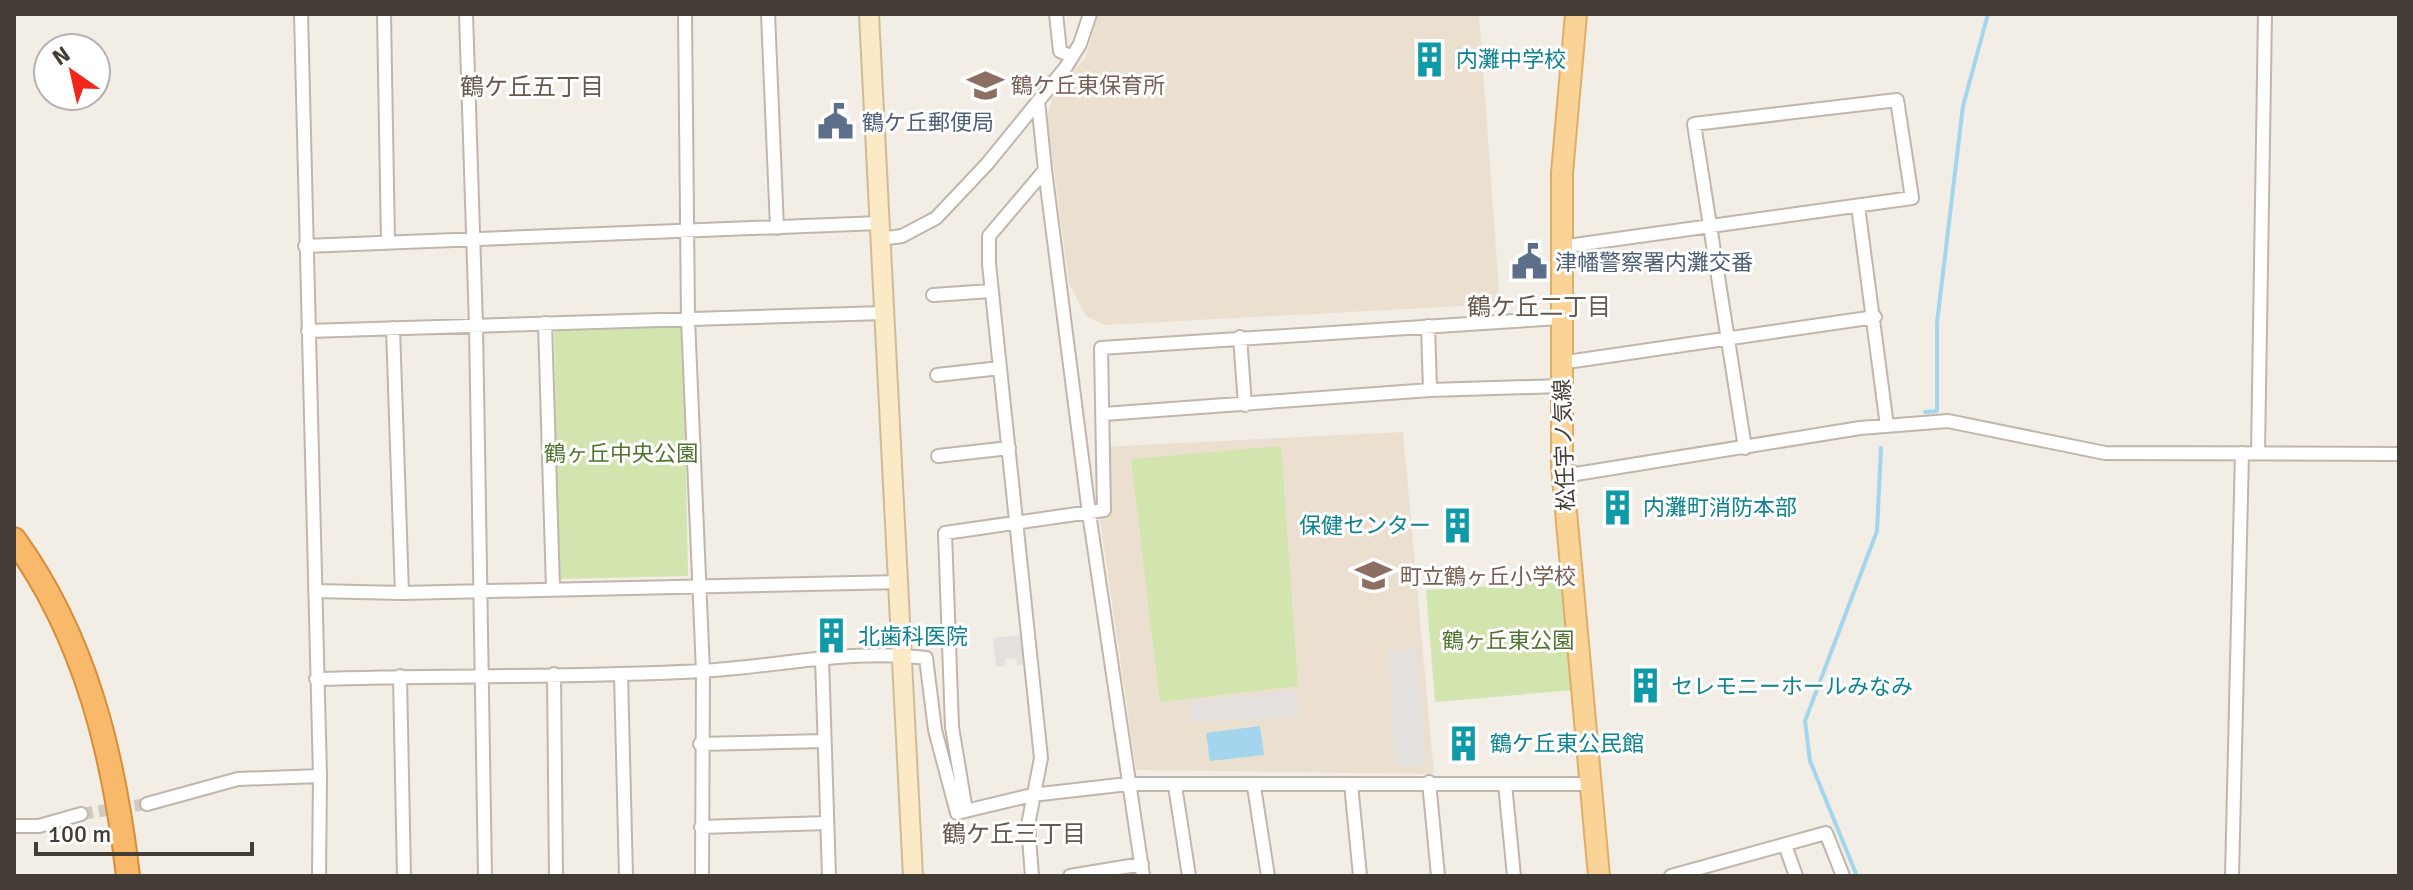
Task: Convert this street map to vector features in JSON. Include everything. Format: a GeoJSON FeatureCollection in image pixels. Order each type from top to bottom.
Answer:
{"type":"FeatureCollection","features":[{"type":"Feature","properties":{"kind":"highway"},"geometry":{"type":"LineString","coordinates":[[14,539],[58,608],[80,659],[107,747],[120,808],[128,876]]}},
{"type":"Feature","properties":{"kind":"main road","name":"松任宇ノ気線"},"geometry":{"type":"LineString","coordinates":[[1576,14],[1562,173],[1559,318],[1562,467],[1599,876]]}},
{"type":"Feature","properties":{"kind":"street"},"geometry":{"type":"LineString","coordinates":[[301,14],[320,776],[319,876]]}},
{"type":"Feature","properties":{"kind":"street"},"geometry":{"type":"LineString","coordinates":[[384,14],[388,243]]}},
{"type":"Feature","properties":{"kind":"street"},"geometry":{"type":"LineString","coordinates":[[466,14],[476,325],[485,876]]}},
{"type":"Feature","properties":{"kind":"street"},"geometry":{"type":"LineString","coordinates":[[685,14],[688,319],[703,671],[700,744],[702,876]]}},
{"type":"Feature","properties":{"kind":"street"},"geometry":{"type":"LineString","coordinates":[[768,14],[777,228]]}},
{"type":"Feature","properties":{"kind":"street"},"geometry":{"type":"LineString","coordinates":[[869,14],[901,582],[913,876]]}},
{"type":"Feature","properties":{"kind":"street"},"geometry":{"type":"LineString","coordinates":[[1056,14],[1060,51],[1072,57]]}},
{"type":"Feature","properties":{"kind":"street"},"geometry":{"type":"LineString","coordinates":[[305,246],[777,228],[880,231],[902,236],[936,218],[1038,101],[1072,57],[1090,14]]}},
{"type":"Feature","properties":{"kind":"street"},"geometry":{"type":"LineString","coordinates":[[2258,453],[2265,14]]}},
{"type":"Feature","properties":{"kind":"street"},"geometry":{"type":"LineString","coordinates":[[1560,247],[1709,225],[1912,198],[1897,100],[1694,124],[1709,225],[1745,448]]}},
{"type":"Feature","properties":{"kind":"street"},"geometry":{"type":"LineString","coordinates":[[1038,101],[1089,513],[1142,870],[1070,876]]}},
{"type":"Feature","properties":{"kind":"street"},"geometry":{"type":"LineString","coordinates":[[1032,876],[1028,825],[1041,758],[991,291],[989,236],[1045,170]]}},
{"type":"Feature","properties":{"kind":"street"},"geometry":{"type":"LineString","coordinates":[[1858,206],[1887,426]]}},
{"type":"Feature","properties":{"kind":"street"},"geometry":{"type":"LineString","coordinates":[[933,295],[991,291]]}},
{"type":"Feature","properties":{"kind":"street"},"geometry":{"type":"LineString","coordinates":[[308,331],[884,313]]}},
{"type":"Feature","properties":{"kind":"street"},"geometry":{"type":"LineString","coordinates":[[1560,363],[1875,317]]}},
{"type":"Feature","properties":{"kind":"street"},"geometry":{"type":"LineString","coordinates":[[966,811],[952,727],[945,533],[1104,510],[1101,348],[1559,318]]}},
{"type":"Feature","properties":{"kind":"street"},"geometry":{"type":"LineString","coordinates":[[545,323],[553,588]]}},
{"type":"Feature","properties":{"kind":"street"},"geometry":{"type":"LineString","coordinates":[[1428,326],[1430,390]]}},
{"type":"Feature","properties":{"kind":"street"},"geometry":{"type":"LineString","coordinates":[[393,328],[402,593]]}},
{"type":"Feature","properties":{"kind":"street"},"geometry":{"type":"LineString","coordinates":[[1240,337],[1245,405]]}},
{"type":"Feature","properties":{"kind":"street"},"geometry":{"type":"LineString","coordinates":[[937,375],[1000,368]]}},
{"type":"Feature","properties":{"kind":"street"},"geometry":{"type":"LineString","coordinates":[[1104,414],[1430,390],[1562,386]]}},
{"type":"Feature","properties":{"kind":"street"},"geometry":{"type":"LineString","coordinates":[[1562,467],[1576,474],[1887,426],[1956,422],[2105,453],[2399,454]]}},
{"type":"Feature","properties":{"kind":"street"},"geometry":{"type":"LineString","coordinates":[[938,456],[1009,448]]}},
{"type":"Feature","properties":{"kind":"street"},"geometry":{"type":"LineString","coordinates":[[2232,876],[2242,453]]}},
{"type":"Feature","properties":{"kind":"street"},"geometry":{"type":"LineString","coordinates":[[315,591],[402,593],[901,582]]}},
{"type":"Feature","properties":{"kind":"street"},"geometry":{"type":"LineString","coordinates":[[316,679],[621,674],[703,671],[822,658],[902,655],[926,658],[935,730],[957,813],[1032,795],[1128,784],[1254,787],[1429,782],[1591,784]]}},
{"type":"Feature","properties":{"kind":"street"},"geometry":{"type":"LineString","coordinates":[[822,658],[829,876]]}},
{"type":"Feature","properties":{"kind":"street"},"geometry":{"type":"LineString","coordinates":[[554,674],[556,876]]}},
{"type":"Feature","properties":{"kind":"street"},"geometry":{"type":"LineString","coordinates":[[621,674],[626,876]]}},
{"type":"Feature","properties":{"kind":"street"},"geometry":{"type":"LineString","coordinates":[[400,676],[404,876]]}},
{"type":"Feature","properties":{"kind":"street"},"geometry":{"type":"LineString","coordinates":[[700,744],[824,741]]}},
{"type":"Feature","properties":{"kind":"street"},"geometry":{"type":"LineString","coordinates":[[147,804],[238,779],[320,776]]}},
{"type":"Feature","properties":{"kind":"street"},"geometry":{"type":"LineString","coordinates":[[1429,782],[1438,876]]}},
{"type":"Feature","properties":{"kind":"street"},"geometry":{"type":"LineString","coordinates":[[1351,784],[1360,876]]}},
{"type":"Feature","properties":{"kind":"street"},"geometry":{"type":"LineString","coordinates":[[1505,784],[1514,876]]}},
{"type":"Feature","properties":{"kind":"street"},"geometry":{"type":"LineString","coordinates":[[1175,786],[1189,876]]}},
{"type":"Feature","properties":{"kind":"street"},"geometry":{"type":"LineString","coordinates":[[1254,787],[1268,876]]}},
{"type":"Feature","properties":{"kind":"street"},"geometry":{"type":"LineString","coordinates":[[14,826],[39,826],[81,814]]}},
{"type":"Feature","properties":{"kind":"street"},"geometry":{"type":"LineString","coordinates":[[701,827],[827,823]]}},
{"type":"Feature","properties":{"kind":"street"},"geometry":{"type":"LineString","coordinates":[[1671,876],[1826,833],[1843,876]]}},
{"type":"Feature","properties":{"kind":"street"},"geometry":{"type":"LineString","coordinates":[[1785,845],[1796,876]]}},
{"type":"Feature","properties":{"kind":"shaded area"},"geometry":{"type":"Polygon","coordinates":[[[1098,14],[1479,14],[1500,304],[1105,325],[1086,316],[1069,283],[1047,117],[1053,96],[1086,57],[1098,14]]]}},
{"type":"Feature","properties":{"kind":"shaded area"},"geometry":{"type":"Polygon","coordinates":[[[1403,432],[1434,774],[1136,770],[1098,504],[1101,447],[1403,432]]]}},
{"type":"Feature","properties":{"kind":"shaded area"},"geometry":{"type":"Polygon","coordinates":[[[1021,635],[1024,664],[1017,665],[1016,658],[1005,659],[1005,666],[996,667],[993,638],[1021,635]]]}},
{"type":"Feature","properties":{"kind":"shaded area"},"geometry":{"type":"Polygon","coordinates":[[[1417,648],[1426,767],[1396,766],[1388,652],[1417,648]]]}},
{"type":"Feature","properties":{"kind":"shaded area"},"geometry":{"type":"Polygon","coordinates":[[[1298,690],[1300,717],[1191,722],[1190,702],[1298,690]]]}},
{"type":"Feature","properties":{"kind":"green space","name":"鶴ヶ丘中央公園"},"geometry":{"type":"Polygon","coordinates":[[[683,327],[688,576],[559,579],[554,330],[683,327]]]}},
{"type":"Feature","properties":{"kind":"green space"},"geometry":{"type":"Polygon","coordinates":[[[1281,446],[1298,686],[1160,702],[1131,459],[1281,446]]]}},
{"type":"Feature","properties":{"kind":"green space","name":"鶴ヶ丘東公園"},"geometry":{"type":"Polygon","coordinates":[[[1564,581],[1574,690],[1435,702],[1426,590],[1564,581]]]}},
{"type":"Feature","properties":{"kind":"water"},"geometry":{"type":"Polygon","coordinates":[[[1260,726],[1264,755],[1210,761],[1206,733],[1260,726]]]}},
{"type":"Feature","properties":{"kind":"waterway"},"geometry":{"type":"LineString","coordinates":[[1925,412],[1937,411],[1937,323],[1963,106],[1988,14]]}},
{"type":"Feature","properties":{"kind":"waterway"},"geometry":{"type":"LineString","coordinates":[[1857,876],[1810,761],[1805,721],[1877,531],[1881,448]]}},
{"type":"Feature","properties":{"kind":"tunnel"},"geometry":{"type":"LineString","coordinates":[[81,814],[147,804]]}},
{"type":"Feature","properties":{"kind":"place","name":"内灘中学校"},"geometry":{"type":"Point","coordinates":[1430,59]}},
{"type":"Feature","properties":{"kind":"place","name":"鶴ケ丘東保育所"},"geometry":{"type":"Point","coordinates":[985,85]}},
{"type":"Feature","properties":{"kind":"place","name":"鶴ケ丘郵便局"},"geometry":{"type":"Point","coordinates":[836,122]}},
{"type":"Feature","properties":{"kind":"place","name":"津幡警察署内灘交番"},"geometry":{"type":"Point","coordinates":[1529,262]}},
{"type":"Feature","properties":{"kind":"place","name":"内灘町消防本部"},"geometry":{"type":"Point","coordinates":[1617,507]}},
{"type":"Feature","properties":{"kind":"place","name":"保健センター"},"geometry":{"type":"Point","coordinates":[1457,525]}},
{"type":"Feature","properties":{"kind":"place","name":"町立鶴ヶ丘小学校"},"geometry":{"type":"Point","coordinates":[1374,576]}},
{"type":"Feature","properties":{"kind":"place","name":"北歯科医院"},"geometry":{"type":"Point","coordinates":[832,636]}},
{"type":"Feature","properties":{"kind":"place","name":"セレモニーホールみなみ"},"geometry":{"type":"Point","coordinates":[1645,686]}},
{"type":"Feature","properties":{"kind":"place","name":"鶴ケ丘東公民館"},"geometry":{"type":"Point","coordinates":[1464,743]}},
{"type":"Feature","properties":{"kind":"district","name":"鶴ケ丘五丁目"},"geometry":{"type":"Point","coordinates":[532,87]}},
{"type":"Feature","properties":{"kind":"district","name":"鶴ケ丘二丁目"},"geometry":{"type":"Point","coordinates":[1539,307]}},
{"type":"Feature","properties":{"kind":"district","name":"鶴ケ丘三丁目"},"geometry":{"type":"Point","coordinates":[1014,834]}}]}
